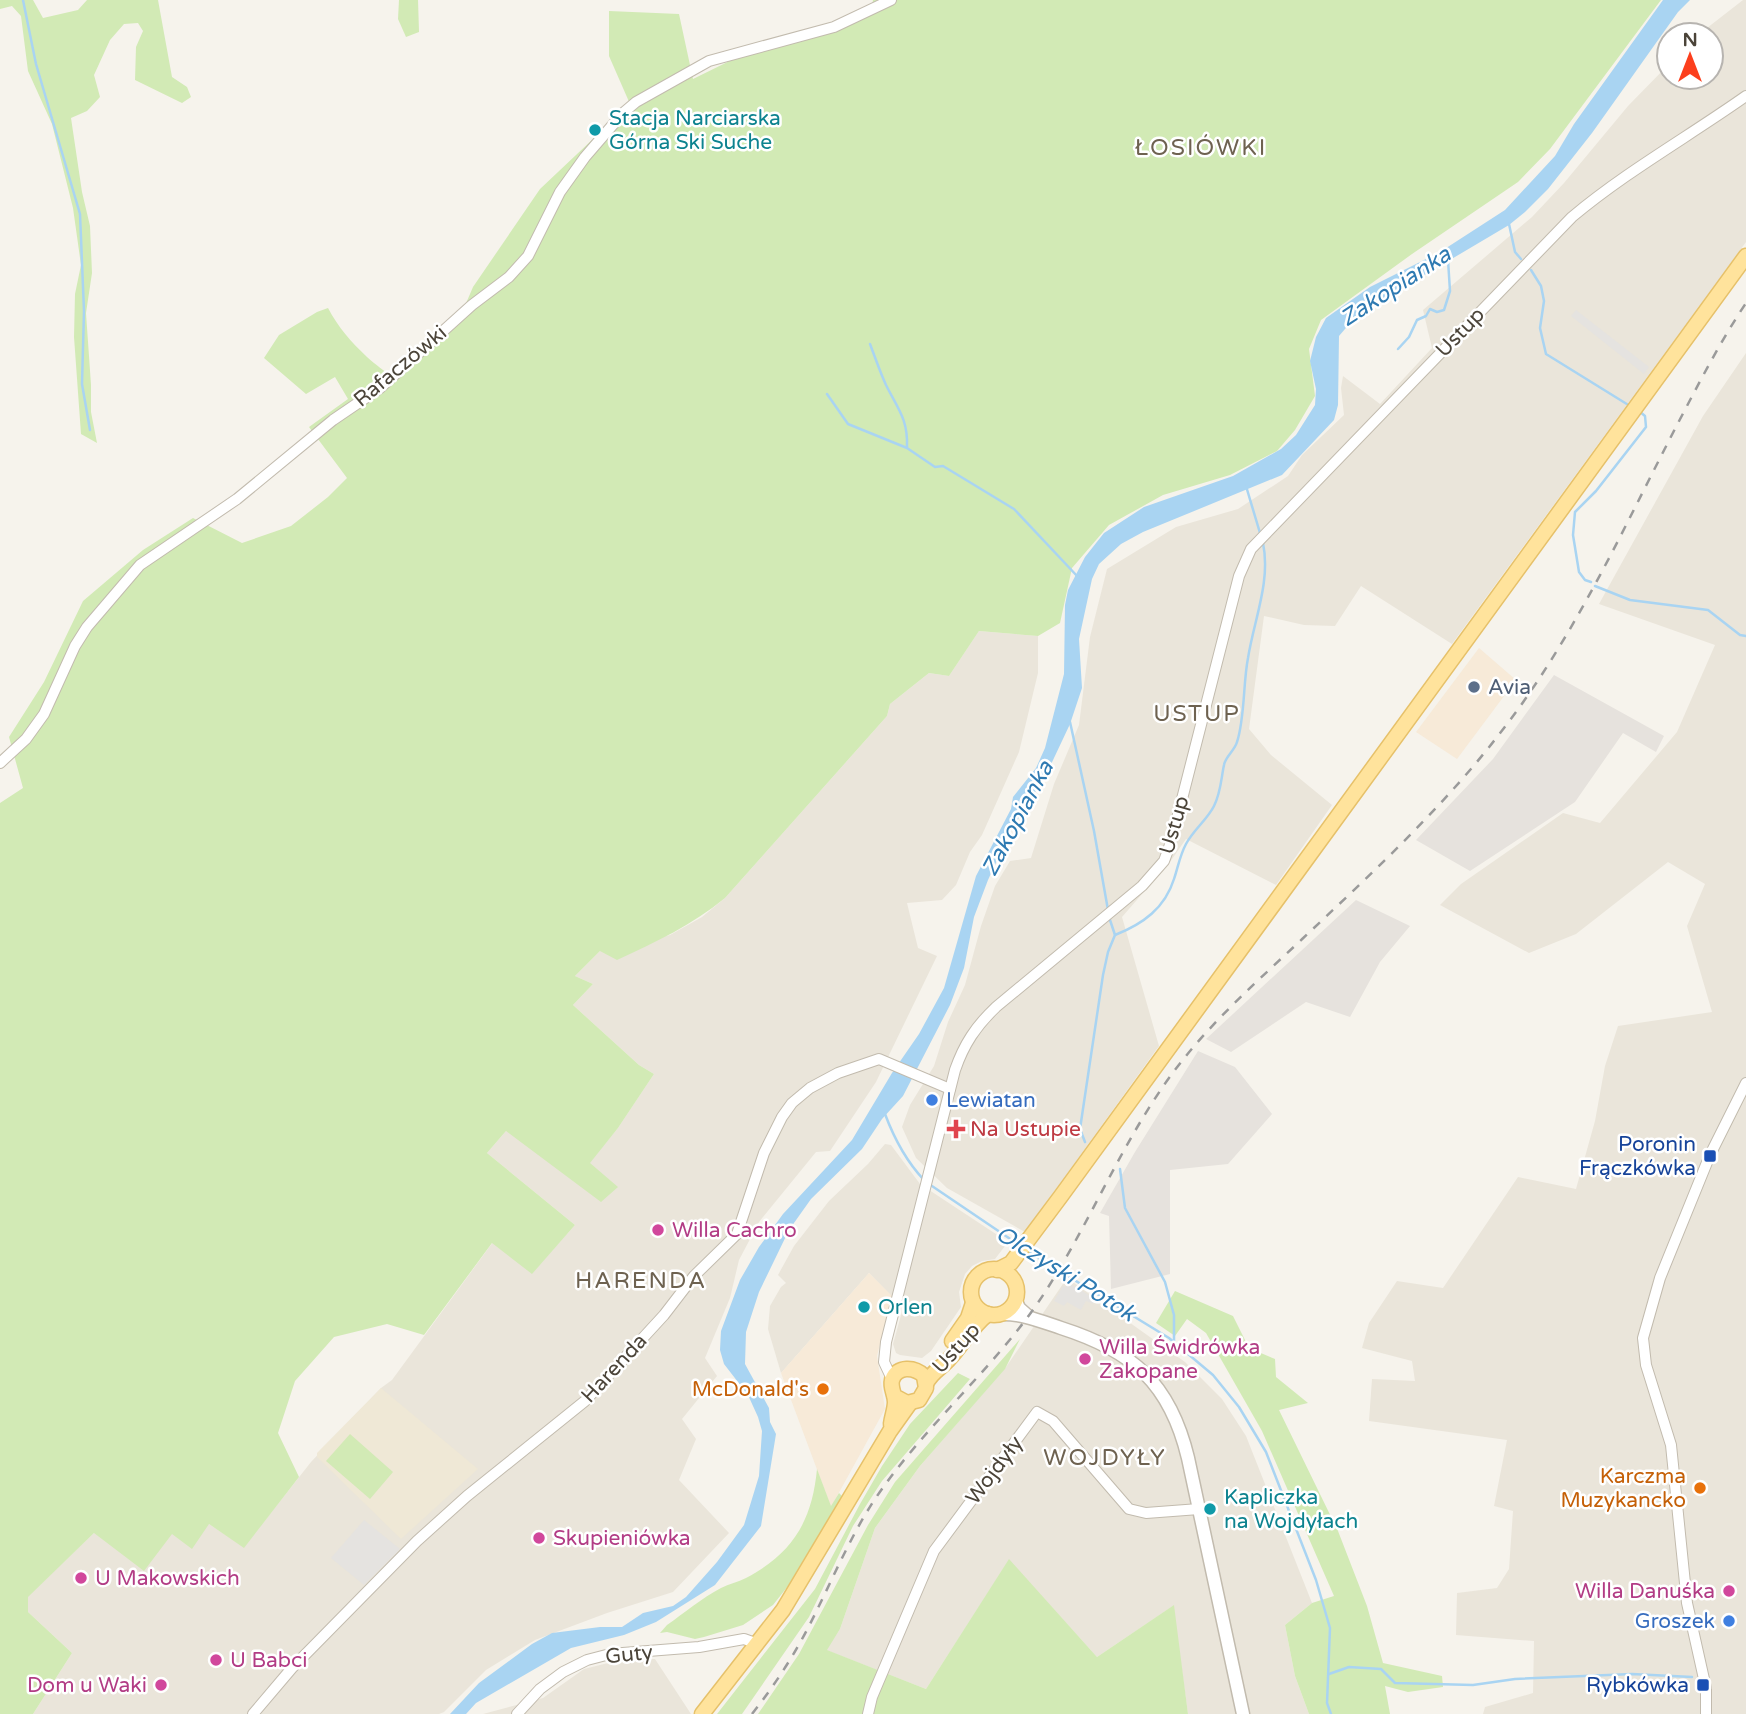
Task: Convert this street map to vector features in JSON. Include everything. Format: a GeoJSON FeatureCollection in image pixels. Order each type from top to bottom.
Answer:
{"type":"FeatureCollection","features":[{"type":"Feature","properties":{"kind":"main road"},"geometry":{"type":"LineString","coordinates":[[1027,1250],[1008,1266],[985,1272],[976,1279],[971,1290],[973,1303],[993,1314],[1009,1309],[1016,1301],[1018,1271],[1027,1250],[1061,1196],[1746,256]]}},
{"type":"Feature","properties":{"kind":"main road"},"geometry":{"type":"LineString","coordinates":[[997,1270],[1008,1274],[1016,1282]]}},
{"type":"Feature","properties":{"kind":"main road","name":"Ustup"},"geometry":{"type":"LineString","coordinates":[[912,1370],[931,1364],[941,1356],[964,1325],[973,1303]]}},
{"type":"Feature","properties":{"kind":"main road","name":"Ustup"},"geometry":{"type":"LineString","coordinates":[[926,1384],[979,1321],[993,1314]]}},
{"type":"Feature","properties":{"kind":"main road"},"geometry":{"type":"LineString","coordinates":[[702,1714],[792,1596],[890,1431],[910,1403],[921,1398],[926,1384],[924,1376],[912,1370],[898,1372],[892,1379],[895,1404],[890,1431]]}},
{"type":"Feature","properties":{"kind":"main road"},"geometry":{"type":"LineString","coordinates":[[894,1396],[902,1402],[910,1403]]}},
{"type":"Feature","properties":{"kind":"street","name":"Rafaczówki"},"geometry":{"type":"LineString","coordinates":[[0,763],[26,739],[44,714],[75,646],[141,565],[237,499],[333,420],[380,388],[472,305],[509,277],[528,256],[560,192],[585,157],[623,113],[636,102],[709,61],[834,27],[891,0]]}},
{"type":"Feature","properties":{"kind":"street","name":"Ustup"},"geometry":{"type":"LineString","coordinates":[[912,1370],[892,1361],[884,1352],[963,1046],[977,1025],[1006,998],[1142,886],[1164,861],[1239,576],[1251,549],[1572,217],[1608,187],[1694,133],[1746,96]]}},
{"type":"Feature","properties":{"kind":"street","name":"Harenda"},"geometry":{"type":"LineString","coordinates":[[253,1714],[292,1668],[421,1537],[467,1496],[585,1401],[654,1326],[694,1276],[737,1234],[764,1153],[792,1103],[810,1088],[838,1073],[876,1059],[887,1061],[950,1089]]}},
{"type":"Feature","properties":{"kind":"street"},"geometry":{"type":"LineString","coordinates":[[1706,1714],[1706,1688],[1687,1603],[1671,1445],[1646,1365],[1643,1338],[1660,1278],[1710,1155],[1746,1083]]}},
{"type":"Feature","properties":{"kind":"street"},"geometry":{"type":"LineString","coordinates":[[1016,1301],[1028,1316]]}},
{"type":"Feature","properties":{"kind":"street"},"geometry":{"type":"LineString","coordinates":[[993,1314],[1028,1316],[1109,1346],[1133,1363],[1152,1381],[1166,1400],[1180,1429],[1243,1714]]}},
{"type":"Feature","properties":{"kind":"street"},"geometry":{"type":"LineString","coordinates":[[884,1352],[884,1362],[892,1379]]}},
{"type":"Feature","properties":{"kind":"street","name":"Wojdyły"},"geometry":{"type":"LineString","coordinates":[[868,1714],[872,1698],[934,1551],[1037,1412],[1053,1421],[1129,1509],[1164,1513],[1199,1509]]}},
{"type":"Feature","properties":{"kind":"street","name":"Guty"},"geometry":{"type":"LineString","coordinates":[[517,1714],[540,1689],[563,1672],[587,1660],[610,1654],[699,1647],[744,1639],[758,1644]]}},
{"type":"Feature","properties":{"kind":"shaded area"},"geometry":{"type":"Polygon","coordinates":[[[1746,0],[1746,242],[1452,644],[1361,586],[1335,626],[1304,625],[1264,616],[1249,729],[1271,755],[1332,805],[1276,885],[1186,839],[1170,862],[1122,917],[1159,1046],[1025,1232],[947,1188],[916,1158],[902,1127],[910,1105],[934,1066],[948,1022],[965,985],[995,886],[1010,861],[1031,858],[1054,784],[1079,725],[1090,637],[1107,569],[1176,527],[1238,509],[1288,476],[1302,455],[1344,415],[1341,388],[1343,376],[1380,404],[1432,348],[1423,310],[1532,217],[1655,78],[1655,91],[1725,91],[1725,21],[1716,21],[1746,0]]]}},
{"type":"Feature","properties":{"kind":"shaded area"},"geometry":{"type":"Polygon","coordinates":[[[1576,310],[1649,367],[1644,374],[1571,316],[1576,310]]]}},
{"type":"Feature","properties":{"kind":"shaded area"},"geometry":{"type":"Polygon","coordinates":[[[1746,353],[1746,1714],[1483,1714],[1485,1707],[1533,1693],[1534,1641],[1456,1635],[1457,1593],[1497,1588],[1509,1569],[1513,1511],[1494,1506],[1507,1440],[1369,1421],[1372,1379],[1415,1381],[1412,1361],[1362,1348],[1369,1323],[1397,1281],[1443,1288],[1518,1177],[1576,1189],[1595,1121],[1605,1066],[1618,1026],[1712,1012],[1687,926],[1705,884],[1668,862],[1576,934],[1529,953],[1440,905],[1461,884],[1563,813],[1600,823],[1677,732],[1715,645],[1599,604],[1703,416],[1746,353]]]}},
{"type":"Feature","properties":{"kind":"shaded area"},"geometry":{"type":"Polygon","coordinates":[[[979,631],[1038,636],[1038,673],[1019,752],[956,885],[942,900],[907,903],[918,948],[937,956],[876,1082],[830,1151],[816,1152],[759,1222],[739,1260],[730,1298],[705,1358],[717,1376],[682,1419],[696,1439],[679,1480],[729,1533],[673,1592],[535,1640],[486,1670],[439,1714],[33,1714],[72,1653],[28,1612],[28,1596],[94,1533],[172,1534],[209,1524],[244,1547],[311,1462],[381,1388],[392,1380],[493,1242],[532,1273],[575,1225],[487,1153],[506,1131],[589,1163],[618,1128],[654,1074],[639,1065],[573,1005],[593,984],[575,976],[600,951],[670,935],[702,917],[725,898],[887,716],[890,704],[929,673],[949,676],[979,631]]]}},
{"type":"Feature","properties":{"kind":"shaded area"},"geometry":{"type":"Polygon","coordinates":[[[1479,648],[1516,680],[1457,759],[1416,732],[1479,648]]]}},
{"type":"Feature","properties":{"kind":"shaded area"},"geometry":{"type":"Polygon","coordinates":[[[1554,675],[1664,736],[1656,752],[1623,733],[1575,802],[1470,871],[1416,840],[1493,759],[1554,675]]]}},
{"type":"Feature","properties":{"kind":"shaded area"},"geometry":{"type":"Polygon","coordinates":[[[1356,900],[1410,926],[1380,962],[1350,1017],[1306,1002],[1231,1052],[1206,1039],[1356,900]]]}},
{"type":"Feature","properties":{"kind":"shaded area"},"geometry":{"type":"Polygon","coordinates":[[[1198,1051],[1235,1067],[1272,1114],[1228,1164],[1170,1170],[1170,1274],[1111,1289],[1109,1216],[1100,1213],[1198,1051]]]}},
{"type":"Feature","properties":{"kind":"shaded area"},"geometry":{"type":"Polygon","coordinates":[[[885,1144],[891,1145],[920,1184],[1008,1242],[995,1259],[972,1266],[965,1274],[959,1292],[961,1307],[931,1351],[922,1358],[896,1353],[893,1344],[903,1308],[869,1273],[781,1373],[768,1329],[770,1306],[786,1283],[778,1275],[794,1246],[829,1201],[885,1144]]]}},
{"type":"Feature","properties":{"kind":"shaded area"},"geometry":{"type":"Polygon","coordinates":[[[869,1273],[892,1296],[877,1356],[885,1409],[831,1507],[781,1373],[869,1273]]]}},
{"type":"Feature","properties":{"kind":"shaded area"},"geometry":{"type":"Polygon","coordinates":[[[1067,1278],[1185,1362],[1222,1399],[1246,1436],[1312,1603],[1285,1625],[1295,1676],[1309,1714],[1188,1714],[1173,1606],[1097,1657],[1009,1560],[926,1689],[826,1650],[840,1629],[875,1528],[920,1466],[1006,1367],[1067,1278]]]}},
{"type":"Feature","properties":{"kind":"shaded area"},"geometry":{"type":"Polygon","coordinates":[[[1069,1283],[1095,1299],[1093,1304],[1086,1301],[1081,1310],[1067,1302],[1064,1306],[1054,1301],[1063,1286],[1066,1287],[1069,1283]]]}},
{"type":"Feature","properties":{"kind":"shaded area"},"geometry":{"type":"Polygon","coordinates":[[[381,1388],[478,1469],[401,1539],[317,1457],[317,1453],[381,1388]]]}},
{"type":"Feature","properties":{"kind":"shaded area"},"geometry":{"type":"Polygon","coordinates":[[[364,1520],[400,1549],[364,1585],[331,1558],[364,1520]]]}},
{"type":"Feature","properties":{"kind":"shaded area"},"geometry":{"type":"Polygon","coordinates":[[[624,1659],[655,1659],[691,1714],[483,1714],[543,1698],[584,1669],[624,1659]]]}},
{"type":"Feature","properties":{"kind":"green space"},"geometry":{"type":"Polygon","coordinates":[[[0,0],[33,0],[43,18],[78,10],[87,0],[158,0],[172,77],[187,87],[191,97],[182,103],[135,80],[136,47],[143,31],[138,23],[124,24],[110,40],[94,75],[100,97],[87,111],[71,118],[90,226],[92,273],[86,313],[91,412],[97,443],[81,434],[74,337],[75,294],[81,265],[73,208],[52,124],[28,71],[21,16],[12,6],[0,9],[0,0]]]}},
{"type":"Feature","properties":{"kind":"green space"},"geometry":{"type":"Polygon","coordinates":[[[399,0],[418,0],[419,32],[406,37],[398,19],[399,0]]]}},
{"type":"Feature","properties":{"kind":"green space"},"geometry":{"type":"Polygon","coordinates":[[[873,0],[1661,0],[1550,149],[1518,182],[1321,320],[1309,349],[1315,396],[1295,430],[1277,451],[1230,475],[1163,495],[1109,525],[1072,568],[1060,623],[1038,636],[979,631],[949,676],[929,673],[890,704],[887,716],[725,898],[687,925],[617,960],[600,951],[575,976],[593,984],[573,1005],[639,1065],[654,1074],[618,1128],[590,1163],[618,1187],[601,1202],[506,1131],[487,1153],[575,1225],[532,1274],[492,1243],[424,1335],[387,1324],[334,1337],[295,1381],[278,1433],[299,1477],[244,1548],[209,1524],[192,1549],[172,1534],[144,1571],[94,1533],[28,1597],[28,1612],[72,1653],[33,1714],[0,1714],[0,803],[23,788],[9,737],[44,682],[83,601],[143,550],[193,518],[242,543],[291,526],[347,478],[309,427],[348,399],[335,377],[306,394],[264,358],[279,335],[328,308],[350,340],[393,379],[461,315],[473,287],[540,189],[630,104],[609,56],[609,11],[679,14],[693,79],[756,48],[871,11],[873,0]]]}},
{"type":"Feature","properties":{"kind":"green space"},"geometry":{"type":"Polygon","coordinates":[[[1175,1291],[1233,1316],[1249,1348],[1275,1359],[1276,1377],[1308,1403],[1279,1410],[1338,1531],[1367,1606],[1383,1663],[1442,1676],[1443,1687],[1408,1692],[1385,1686],[1390,1714],[1309,1714],[1295,1676],[1285,1625],[1312,1603],[1334,1596],[1262,1431],[1206,1333],[1187,1319],[1175,1336],[1156,1323],[1175,1291]]]}},
{"type":"Feature","properties":{"kind":"green space"},"geometry":{"type":"Polygon","coordinates":[[[1020,1339],[1005,1369],[920,1466],[875,1528],[840,1629],[827,1650],[926,1689],[1009,1559],[1097,1657],[1174,1605],[1188,1714],[758,1714],[799,1654],[868,1525],[895,1482],[1020,1339]]]}},
{"type":"Feature","properties":{"kind":"green space"},"geometry":{"type":"Polygon","coordinates":[[[958,1373],[970,1379],[882,1481],[853,1526],[809,1617],[742,1714],[717,1714],[815,1589],[860,1504],[910,1424],[958,1373]]]}},
{"type":"Feature","properties":{"kind":"green space"},"geometry":{"type":"Polygon","coordinates":[[[350,1434],[393,1472],[370,1499],[326,1461],[350,1434]]]}},
{"type":"Feature","properties":{"kind":"green space"},"geometry":{"type":"Polygon","coordinates":[[[817,1469],[831,1506],[839,1493],[842,1496],[788,1586],[773,1605],[743,1625],[704,1637],[695,1639],[667,1632],[660,1633],[700,1601],[762,1568],[788,1546],[805,1520],[817,1469]]]}},
{"type":"Feature","properties":{"kind":"water","name":"Zakopianka"},"geometry":{"type":"Polygon","coordinates":[[[1663,0],[1690,0],[1672,21],[1655,21],[1655,44],[1592,133],[1548,189],[1525,212],[1509,225],[1357,315],[1339,336],[1338,405],[1334,420],[1282,475],[1143,532],[1121,544],[1099,564],[1092,579],[1079,639],[1082,688],[1070,724],[1046,775],[1011,830],[988,880],[974,917],[964,968],[950,1005],[903,1096],[882,1119],[862,1149],[811,1199],[789,1230],[759,1292],[746,1332],[745,1364],[769,1408],[770,1422],[776,1434],[761,1526],[715,1585],[656,1622],[624,1635],[571,1648],[476,1703],[466,1714],[450,1714],[479,1683],[532,1644],[552,1633],[622,1627],[643,1613],[673,1606],[686,1597],[717,1562],[744,1525],[759,1476],[762,1431],[748,1395],[724,1364],[720,1350],[721,1331],[740,1280],[759,1247],[783,1214],[852,1140],[919,1034],[944,988],[976,876],[1011,809],[1013,797],[1036,768],[1045,748],[1064,674],[1065,605],[1068,590],[1085,557],[1104,533],[1144,507],[1233,476],[1281,449],[1296,435],[1315,405],[1316,389],[1310,361],[1316,337],[1326,318],[1370,287],[1440,252],[1505,210],[1555,156],[1574,124],[1663,0]]]}},
{"type":"Feature","properties":{"kind":"waterway"},"geometry":{"type":"LineString","coordinates":[[23,0],[36,64],[80,214],[84,311],[82,384],[90,430]]}},
{"type":"Feature","properties":{"kind":"waterway"},"geometry":{"type":"LineString","coordinates":[[1509,224],[1515,252],[1521,259]]}},
{"type":"Feature","properties":{"kind":"waterway","name":"Zakopianka"},"geometry":{"type":"LineString","coordinates":[[1398,349],[1409,337],[1417,320],[1426,316],[1430,309],[1437,312],[1444,310],[1450,291],[1448,260]]}},
{"type":"Feature","properties":{"kind":"waterway"},"geometry":{"type":"LineString","coordinates":[[1531,270],[1541,286],[1544,301],[1540,328],[1546,354],[1630,406]]}},
{"type":"Feature","properties":{"kind":"waterway"},"geometry":{"type":"LineString","coordinates":[[870,344],[904,421],[907,447]]}},
{"type":"Feature","properties":{"kind":"waterway"},"geometry":{"type":"LineString","coordinates":[[827,394],[848,424],[907,448],[935,467],[943,466],[1014,509],[1078,577]]}},
{"type":"Feature","properties":{"kind":"waterway"},"geometry":{"type":"LineString","coordinates":[[1591,582],[1585,580],[1579,572],[1573,535],[1575,512],[1596,491],[1646,427],[1645,416],[1639,411]]}},
{"type":"Feature","properties":{"kind":"waterway"},"geometry":{"type":"LineString","coordinates":[[1246,486],[1260,533]]}},
{"type":"Feature","properties":{"kind":"waterway"},"geometry":{"type":"LineString","coordinates":[[1115,935],[1135,926],[1159,907],[1170,889],[1186,844],[1216,801],[1225,762],[1240,733],[1248,658],[1265,572],[1263,543]]}},
{"type":"Feature","properties":{"kind":"waterway"},"geometry":{"type":"LineString","coordinates":[[1595,586],[1630,600],[1708,610],[1740,635],[1746,636]]}},
{"type":"Feature","properties":{"kind":"waterway"},"geometry":{"type":"LineString","coordinates":[[1070,722],[1108,910]]}},
{"type":"Feature","properties":{"kind":"waterway"},"geometry":{"type":"LineString","coordinates":[[1085,1142],[1080,1129],[1103,975],[1115,935],[1109,917]]}},
{"type":"Feature","properties":{"kind":"waterway","name":"Olczyski Potok"},"geometry":{"type":"LineString","coordinates":[[885,1114],[901,1149],[924,1180]]}},
{"type":"Feature","properties":{"kind":"waterway"},"geometry":{"type":"LineString","coordinates":[[1120,1169],[1125,1208],[1165,1282],[1174,1315],[1174,1342]]}},
{"type":"Feature","properties":{"kind":"waterway","name":"Olczyski Potok"},"geometry":{"type":"LineString","coordinates":[[929,1184],[1019,1245]]}},
{"type":"Feature","properties":{"kind":"waterway","name":"Olczyski Potok"},"geometry":{"type":"LineString","coordinates":[[1027,1251],[1169,1338],[1213,1375],[1239,1407],[1266,1452],[1316,1580],[1330,1628],[1327,1703],[1331,1714]]}},
{"type":"Feature","properties":{"kind":"waterway"},"geometry":{"type":"LineString","coordinates":[[1329,1674],[1349,1667],[1381,1669],[1395,1683],[1473,1685],[1515,1679],[1632,1674],[1692,1677]]}},
{"type":"Feature","properties":{"kind":"railway"},"geometry":{"type":"LineString","coordinates":[[752,1714],[796,1649],[873,1502],[911,1451],[996,1357],[1035,1307],[1068,1254],[1145,1115],[1177,1068],[1226,1011],[1432,812],[1481,757],[1530,693],[1576,619],[1702,378],[1746,303]]}},
{"type":"Feature","properties":{"kind":"place","name":"Stacja Narciarska Górna Ski Suche"},"geometry":{"type":"Point","coordinates":[595,130]}},
{"type":"Feature","properties":{"kind":"place","name":"Avia"},"geometry":{"type":"Point","coordinates":[1474,687]}},
{"type":"Feature","properties":{"kind":"place","name":"Lewiatan"},"geometry":{"type":"Point","coordinates":[932,1100]}},
{"type":"Feature","properties":{"kind":"place","name":"Na Ustupie"},"geometry":{"type":"Point","coordinates":[956,1129]}},
{"type":"Feature","properties":{"kind":"place","name":"Poronin Frączkówka"},"geometry":{"type":"Point","coordinates":[1710,1156]}},
{"type":"Feature","properties":{"kind":"place","name":"Willa Cachro"},"geometry":{"type":"Point","coordinates":[658,1230]}},
{"type":"Feature","properties":{"kind":"place","name":"Orlen"},"geometry":{"type":"Point","coordinates":[864,1307]}},
{"type":"Feature","properties":{"kind":"place","name":"Willa Świdrówka Zakopane"},"geometry":{"type":"Point","coordinates":[1085,1359]}},
{"type":"Feature","properties":{"kind":"place","name":"McDonald's"},"geometry":{"type":"Point","coordinates":[823,1389]}},
{"type":"Feature","properties":{"kind":"place","name":"Karczma Muzykancko"},"geometry":{"type":"Point","coordinates":[1700,1488]}},
{"type":"Feature","properties":{"kind":"place","name":"Kapliczka na Wojdyłach"},"geometry":{"type":"Point","coordinates":[1210,1509]}},
{"type":"Feature","properties":{"kind":"place","name":"Skupieniówka"},"geometry":{"type":"Point","coordinates":[539,1538]}},
{"type":"Feature","properties":{"kind":"place","name":"U Makowskich"},"geometry":{"type":"Point","coordinates":[81,1578]}},
{"type":"Feature","properties":{"kind":"place","name":"Willa Danuśka"},"geometry":{"type":"Point","coordinates":[1729,1591]}},
{"type":"Feature","properties":{"kind":"place","name":"Groszek"},"geometry":{"type":"Point","coordinates":[1729,1621]}},
{"type":"Feature","properties":{"kind":"place","name":"U Babci"},"geometry":{"type":"Point","coordinates":[216,1660]}},
{"type":"Feature","properties":{"kind":"place","name":"Dom u Waki"},"geometry":{"type":"Point","coordinates":[161,1685]}},
{"type":"Feature","properties":{"kind":"place","name":"Rybkówka"},"geometry":{"type":"Point","coordinates":[1703,1685]}},
{"type":"Feature","properties":{"kind":"district","name":"ŁOSIÓWKI"},"geometry":{"type":"Point","coordinates":[1201,147]}},
{"type":"Feature","properties":{"kind":"district","name":"USTUP"},"geometry":{"type":"Point","coordinates":[1197,713]}},
{"type":"Feature","properties":{"kind":"district","name":"HARENDA"},"geometry":{"type":"Point","coordinates":[641,1280]}},
{"type":"Feature","properties":{"kind":"district","name":"WOJDYŁY"},"geometry":{"type":"Point","coordinates":[1105,1457]}}]}
